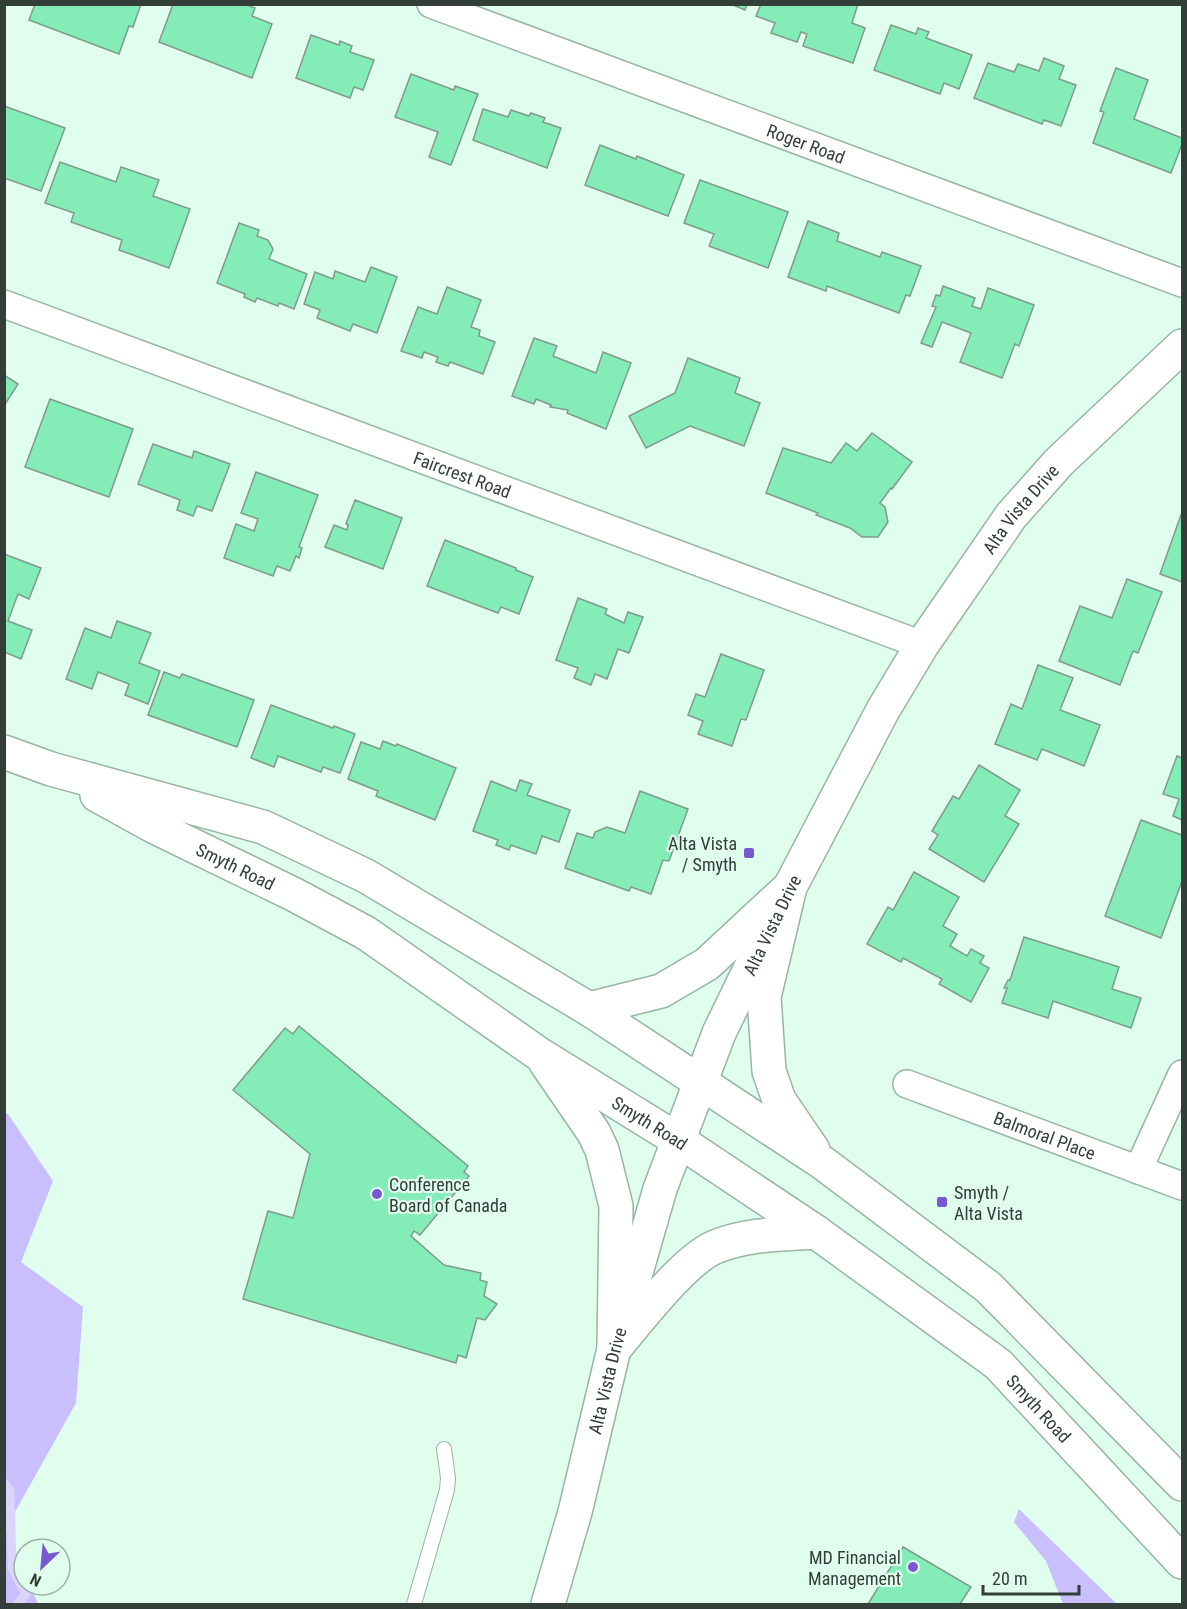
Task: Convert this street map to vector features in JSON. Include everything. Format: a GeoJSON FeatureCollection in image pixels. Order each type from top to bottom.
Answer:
{"type":"FeatureCollection","features":[{"type":"Feature","properties":{"kind":"main road","name":"Alta Vista Drive"},"geometry":{"type":"LineString","coordinates":[[548,1605],[575,1512],[614,1349],[660,1189],[719,1033],[790,887],[883,710],[922,645],[1011,516],[1059,462],[1182,346]]}},
{"type":"Feature","properties":{"kind":"main road","name":"Smyth Road"},"geometry":{"type":"LineString","coordinates":[[4,752],[51,769],[262,827],[366,876],[589,1010],[823,1163],[988,1287],[1182,1484]]}},
{"type":"Feature","properties":{"kind":"main road","name":"Smyth Road"},"geometry":{"type":"LineString","coordinates":[[51,769],[155,827],[293,894],[366,933],[539,1054],[678,1140],[816,1232],[998,1364],[1182,1562]]}},
{"type":"Feature","properties":{"kind":"main road"},"geometry":{"type":"LineString","coordinates":[[589,1010],[661,991],[707,964],[790,887]]}},
{"type":"Feature","properties":{"kind":"main road"},"geometry":{"type":"LineString","coordinates":[[790,887],[764,997],[769,1071],[779,1100],[823,1163]]}},
{"type":"Feature","properties":{"kind":"main road"},"geometry":{"type":"LineString","coordinates":[[539,1054],[594,1133],[602,1150],[616,1206],[614,1349]]}},
{"type":"Feature","properties":{"kind":"main road"},"geometry":{"type":"LineString","coordinates":[[614,1349],[687,1266],[714,1248],[764,1234],[816,1232]]}},
{"type":"Feature","properties":{"kind":"street","name":"Roger Road"},"geometry":{"type":"LineString","coordinates":[[431,4],[1182,283]]}},
{"type":"Feature","properties":{"kind":"street","name":"Faircrest Road"},"geometry":{"type":"LineString","coordinates":[[4,304],[922,645]]}},
{"type":"Feature","properties":{"kind":"street"},"geometry":{"type":"LineString","coordinates":[[1138,1170],[1182,1074]]}},
{"type":"Feature","properties":{"kind":"street","name":"Balmoral Place"},"geometry":{"type":"LineString","coordinates":[[907,1084],[1182,1186]]}},
{"type":"Feature","properties":{"kind":"lane"},"geometry":{"type":"LineString","coordinates":[[414,1605],[447,1490],[448,1478],[444,1449]]}},
{"type":"Feature","properties":{"kind":"shaded area"},"geometry":{"type":"Polygon","coordinates":[[[4,1113],[8,1114],[53,1181],[21,1262],[83,1307],[76,1403],[6,1528],[12,1542],[12,1597],[35,1597],[38,1604],[5,1604],[4,1113]]]}},
{"type":"Feature","properties":{"kind":"shaded area"},"geometry":{"type":"Polygon","coordinates":[[[1019,1509],[1117,1604],[1063,1604],[1046,1561],[1014,1522],[1019,1509]]]}},
{"type":"Feature","properties":{"kind":"building"},"geometry":{"type":"Polygon","coordinates":[[[35,4],[141,4],[133,27],[129,26],[119,54],[29,20],[35,4]]]}},
{"type":"Feature","properties":{"kind":"building"},"geometry":{"type":"Polygon","coordinates":[[[173,4],[244,4],[255,8],[252,16],[272,24],[252,78],[159,42],[173,4]]]}},
{"type":"Feature","properties":{"kind":"building"},"geometry":{"type":"Polygon","coordinates":[[[731,4],[747,4],[745,10],[731,4]]]}},
{"type":"Feature","properties":{"kind":"building"},"geometry":{"type":"Polygon","coordinates":[[[761,4],[858,4],[852,23],[865,28],[853,63],[803,46],[807,34],[801,32],[797,42],[771,33],[775,23],[756,16],[761,4]]]}},
{"type":"Feature","properties":{"kind":"building"},"geometry":{"type":"Polygon","coordinates":[[[891,25],[916,34],[918,28],[929,32],[926,38],[972,55],[959,89],[944,83],[940,94],[874,70],[891,25]]]}},
{"type":"Feature","properties":{"kind":"building"},"geometry":{"type":"Polygon","coordinates":[[[311,35],[339,45],[340,41],[352,46],[350,52],[374,60],[363,90],[354,87],[350,98],[296,78],[311,35]]]}},
{"type":"Feature","properties":{"kind":"building"},"geometry":{"type":"Polygon","coordinates":[[[1044,58],[1064,66],[1059,79],[1076,85],[1061,126],[1044,120],[1042,124],[974,98],[988,63],[1014,72],[1018,64],[1039,71],[1044,58]]]}},
{"type":"Feature","properties":{"kind":"building"},"geometry":{"type":"Polygon","coordinates":[[[1116,68],[1148,80],[1134,119],[1182,138],[1171,173],[1093,143],[1104,112],[1100,111],[1116,68]]]}},
{"type":"Feature","properties":{"kind":"building"},"geometry":{"type":"Polygon","coordinates":[[[411,74],[454,90],[455,86],[478,94],[451,165],[429,157],[438,132],[395,117],[411,74]]]}},
{"type":"Feature","properties":{"kind":"building"},"geometry":{"type":"Polygon","coordinates":[[[4,106],[65,128],[41,191],[4,178],[4,106]]]}},
{"type":"Feature","properties":{"kind":"building"},"geometry":{"type":"Polygon","coordinates":[[[483,109],[508,117],[511,110],[529,116],[531,113],[545,118],[543,122],[561,128],[547,168],[473,140],[483,109]]]}},
{"type":"Feature","properties":{"kind":"building"},"geometry":{"type":"Polygon","coordinates":[[[600,145],[636,159],[637,156],[684,175],[668,216],[585,185],[600,145]]]}},
{"type":"Feature","properties":{"kind":"building"},"geometry":{"type":"Polygon","coordinates":[[[60,162],[116,182],[121,167],[159,180],[153,196],[190,209],[169,268],[119,250],[122,240],[71,222],[74,213],[45,203],[60,162]]]}},
{"type":"Feature","properties":{"kind":"building"},"geometry":{"type":"Polygon","coordinates":[[[700,180],[788,212],[768,268],[709,246],[714,234],[684,223],[700,180]]]}},
{"type":"Feature","properties":{"kind":"building"},"geometry":{"type":"Polygon","coordinates":[[[808,221],[839,233],[837,241],[880,257],[882,252],[921,266],[910,296],[906,295],[899,313],[827,286],[826,291],[788,277],[808,221]]]}},
{"type":"Feature","properties":{"kind":"building"},"geometry":{"type":"Polygon","coordinates":[[[239,223],[259,230],[257,236],[268,240],[273,249],[269,259],[307,274],[294,309],[257,298],[255,302],[244,297],[245,294],[217,283],[239,223]]]}},
{"type":"Feature","properties":{"kind":"building"},"geometry":{"type":"Polygon","coordinates":[[[371,267],[397,277],[377,333],[353,324],[350,331],[317,318],[320,310],[304,304],[315,272],[333,279],[335,271],[365,282],[371,267]]]}},
{"type":"Feature","properties":{"kind":"building"},"geometry":{"type":"Polygon","coordinates":[[[943,286],[975,298],[972,306],[981,309],[988,288],[1034,305],[1019,346],[1015,344],[1002,378],[960,362],[971,333],[942,322],[932,347],[921,343],[936,307],[932,306],[936,295],[940,296],[943,286]]]}},
{"type":"Feature","properties":{"kind":"building"},"geometry":{"type":"Polygon","coordinates":[[[447,287],[481,300],[471,327],[480,330],[479,336],[495,342],[483,374],[450,362],[448,366],[436,362],[438,357],[424,352],[422,358],[401,351],[418,307],[437,314],[447,287]]]}},
{"type":"Feature","properties":{"kind":"building"},"geometry":{"type":"Polygon","coordinates":[[[534,338],[557,346],[553,356],[596,373],[603,352],[631,363],[606,429],[567,413],[568,410],[550,407],[551,405],[536,399],[534,404],[512,396],[534,338]]]}},
{"type":"Feature","properties":{"kind":"building"},"geometry":{"type":"Polygon","coordinates":[[[688,358],[740,378],[735,393],[760,403],[744,446],[690,426],[646,448],[629,416],[675,393],[688,358]]]}},
{"type":"Feature","properties":{"kind":"building"},"geometry":{"type":"Polygon","coordinates":[[[4,375],[18,384],[4,406],[4,375]]]}},
{"type":"Feature","properties":{"kind":"building"},"geometry":{"type":"Polygon","coordinates":[[[50,399],[133,429],[109,497],[25,467],[50,399]]]}},
{"type":"Feature","properties":{"kind":"building"},"geometry":{"type":"Polygon","coordinates":[[[872,433],[912,462],[880,503],[885,507],[888,522],[878,537],[862,537],[850,528],[816,515],[818,513],[766,493],[783,448],[831,463],[846,443],[857,451],[872,433]]]}},
{"type":"Feature","properties":{"kind":"building"},"geometry":{"type":"Polygon","coordinates":[[[153,444],[192,458],[194,451],[230,464],[212,511],[197,506],[193,516],[177,510],[180,500],[138,484],[153,444]]]}},
{"type":"Feature","properties":{"kind":"building"},"geometry":{"type":"Polygon","coordinates":[[[256,472],[318,495],[299,547],[302,548],[299,558],[296,556],[290,571],[277,566],[273,576],[224,558],[236,524],[254,531],[258,519],[241,513],[256,472]]]}},
{"type":"Feature","properties":{"kind":"building"},"geometry":{"type":"Polygon","coordinates":[[[355,500],[402,518],[383,569],[325,547],[334,525],[347,530],[348,525],[346,524],[355,500]]]}},
{"type":"Feature","properties":{"kind":"building"},"geometry":{"type":"Polygon","coordinates":[[[1182,512],[1182,582],[1160,574],[1182,512]]]}},
{"type":"Feature","properties":{"kind":"building"},"geometry":{"type":"Polygon","coordinates":[[[445,540],[533,577],[519,614],[501,607],[498,613],[427,586],[445,540]]]}},
{"type":"Feature","properties":{"kind":"building"},"geometry":{"type":"Polygon","coordinates":[[[4,554],[41,568],[29,599],[18,594],[8,621],[32,630],[21,659],[4,652],[4,554]]]}},
{"type":"Feature","properties":{"kind":"building"},"geometry":{"type":"Polygon","coordinates":[[[1127,579],[1162,592],[1138,653],[1133,651],[1120,685],[1059,661],[1080,606],[1112,618],[1127,579]]]}},
{"type":"Feature","properties":{"kind":"building"},"geometry":{"type":"Polygon","coordinates":[[[578,598],[607,609],[605,614],[624,623],[628,612],[643,617],[629,653],[618,649],[607,679],[595,674],[591,685],[574,678],[578,668],[556,660],[578,598]]]}},
{"type":"Feature","properties":{"kind":"building"},"geometry":{"type":"Polygon","coordinates":[[[117,621],[151,633],[139,663],[160,671],[148,704],[125,695],[129,684],[98,672],[92,689],[66,679],[85,628],[111,638],[117,621]]]}},
{"type":"Feature","properties":{"kind":"building"},"geometry":{"type":"Polygon","coordinates":[[[721,654],[764,670],[746,720],[741,719],[732,746],[698,734],[703,721],[688,715],[696,694],[705,697],[721,654]]]}},
{"type":"Feature","properties":{"kind":"building"},"geometry":{"type":"Polygon","coordinates":[[[1038,665],[1073,678],[1060,710],[1100,725],[1084,766],[1042,749],[1037,760],[995,744],[1011,704],[1022,709],[1038,665]]]}},
{"type":"Feature","properties":{"kind":"building"},"geometry":{"type":"Polygon","coordinates":[[[164,672],[180,678],[182,674],[254,700],[237,747],[148,715],[164,672]]]}},
{"type":"Feature","properties":{"kind":"building"},"geometry":{"type":"Polygon","coordinates":[[[271,705],[355,734],[340,773],[323,767],[321,772],[278,756],[274,767],[251,758],[271,705]]]}},
{"type":"Feature","properties":{"kind":"building"},"geometry":{"type":"Polygon","coordinates":[[[383,741],[396,746],[397,744],[456,768],[435,820],[376,796],[378,791],[348,779],[361,742],[380,749],[383,741]]]}},
{"type":"Feature","properties":{"kind":"building"},"geometry":{"type":"Polygon","coordinates":[[[1177,756],[1182,758],[1182,820],[1173,816],[1179,799],[1163,794],[1177,756]]]}},
{"type":"Feature","properties":{"kind":"building"},"geometry":{"type":"Polygon","coordinates":[[[979,765],[1020,790],[1005,816],[1019,824],[984,882],[929,849],[938,835],[932,831],[953,796],[959,799],[979,765]]]}},
{"type":"Feature","properties":{"kind":"building"},"geometry":{"type":"Polygon","coordinates":[[[520,780],[532,784],[527,795],[570,810],[559,842],[542,836],[536,854],[511,845],[509,850],[496,845],[498,840],[473,831],[491,781],[516,791],[520,780]]]}},
{"type":"Feature","properties":{"kind":"building"},"geometry":{"type":"Polygon","coordinates":[[[640,791],[688,809],[669,861],[663,860],[651,894],[631,887],[629,891],[565,868],[577,833],[593,838],[595,832],[607,827],[625,833],[640,791]]]}},
{"type":"Feature","properties":{"kind":"building"},"geometry":{"type":"Polygon","coordinates":[[[1141,820],[1182,835],[1182,881],[1161,938],[1105,916],[1141,820]]]}},
{"type":"Feature","properties":{"kind":"building"},"geometry":{"type":"Polygon","coordinates":[[[914,872],[959,897],[943,926],[957,934],[950,946],[967,956],[971,949],[984,956],[980,963],[989,968],[971,1002],[939,984],[942,979],[903,958],[901,962],[867,944],[888,907],[893,910],[914,872]]]}},
{"type":"Feature","properties":{"kind":"building"},"geometry":{"type":"Polygon","coordinates":[[[1024,937],[1119,967],[1112,989],[1141,998],[1131,1028],[1053,1001],[1048,1018],[1002,1003],[1007,988],[1004,988],[1010,980],[1024,937]]]}},
{"type":"Feature","properties":{"kind":"building","name":"Conference Board of Canada"},"geometry":{"type":"Polygon","coordinates":[[[299,1026],[468,1166],[464,1172],[469,1176],[420,1235],[414,1231],[411,1236],[444,1265],[481,1273],[480,1280],[487,1282],[484,1296],[497,1304],[485,1320],[477,1318],[466,1358],[458,1355],[456,1363],[243,1299],[268,1211],[293,1218],[310,1154],[233,1090],[285,1028],[293,1034],[299,1026]]]}},
{"type":"Feature","properties":{"kind":"building","name":"MD Financial Management"},"geometry":{"type":"Polygon","coordinates":[[[903,1547],[971,1587],[960,1604],[868,1604],[903,1547]]]}},
{"type":"Feature","properties":{"kind":"waterway"},"geometry":{"type":"LineString","coordinates":[[4,1483],[10,1491],[12,1568],[26,1594],[17,1604]]}},
{"type":"Feature","properties":{"kind":"place","name":"Alta Vista / Smyth"},"geometry":{"type":"Point","coordinates":[749,853]}},
{"type":"Feature","properties":{"kind":"place","name":"Conference Board of Canada"},"geometry":{"type":"Point","coordinates":[377,1194]}},
{"type":"Feature","properties":{"kind":"place","name":"Smyth / Alta Vista"},"geometry":{"type":"Point","coordinates":[942,1202]}},
{"type":"Feature","properties":{"kind":"place","name":"MD Financial Management"},"geometry":{"type":"Point","coordinates":[913,1567]}}]}
